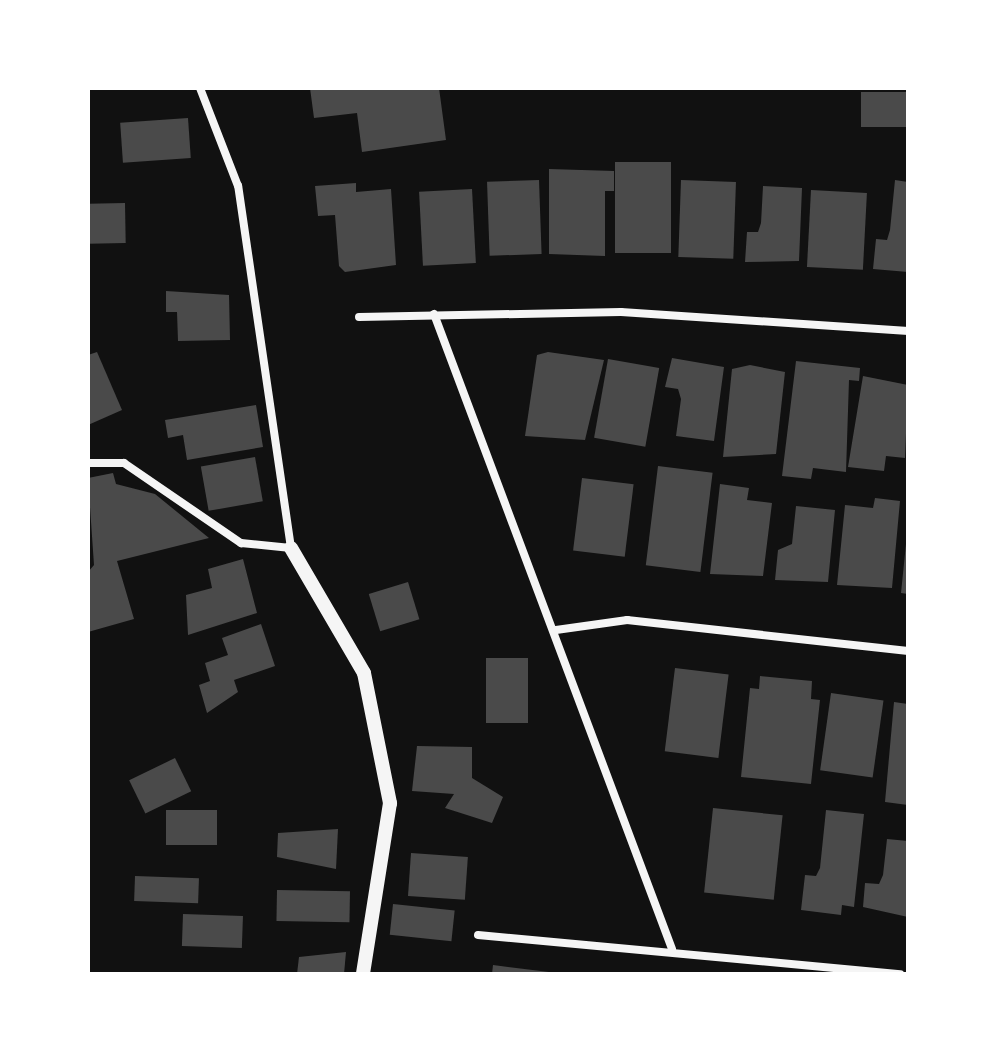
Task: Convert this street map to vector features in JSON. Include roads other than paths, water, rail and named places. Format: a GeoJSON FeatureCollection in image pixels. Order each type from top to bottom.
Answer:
{"type":"FeatureCollection","features":[{"type":"Feature","properties":{"kind":"street"},"geometry":{"type":"LineString","coordinates":[[200,88],[238,186],[291,548],[364,673],[390,803],[363,974]]}},
{"type":"Feature","properties":{"kind":"street"},"geometry":{"type":"LineString","coordinates":[[359,317],[621,312],[908,331]]}},
{"type":"Feature","properties":{"kind":"street"},"geometry":{"type":"LineString","coordinates":[[434,314],[556,630],[672,949]]}},
{"type":"Feature","properties":{"kind":"street"},"geometry":{"type":"LineString","coordinates":[[88,463],[124,463],[241,543],[291,548]]}},
{"type":"Feature","properties":{"kind":"street"},"geometry":{"type":"LineString","coordinates":[[556,630],[627,620],[908,651]]}},
{"type":"Feature","properties":{"kind":"street"},"geometry":{"type":"LineString","coordinates":[[478,935],[672,949],[900,974]]}}]}
